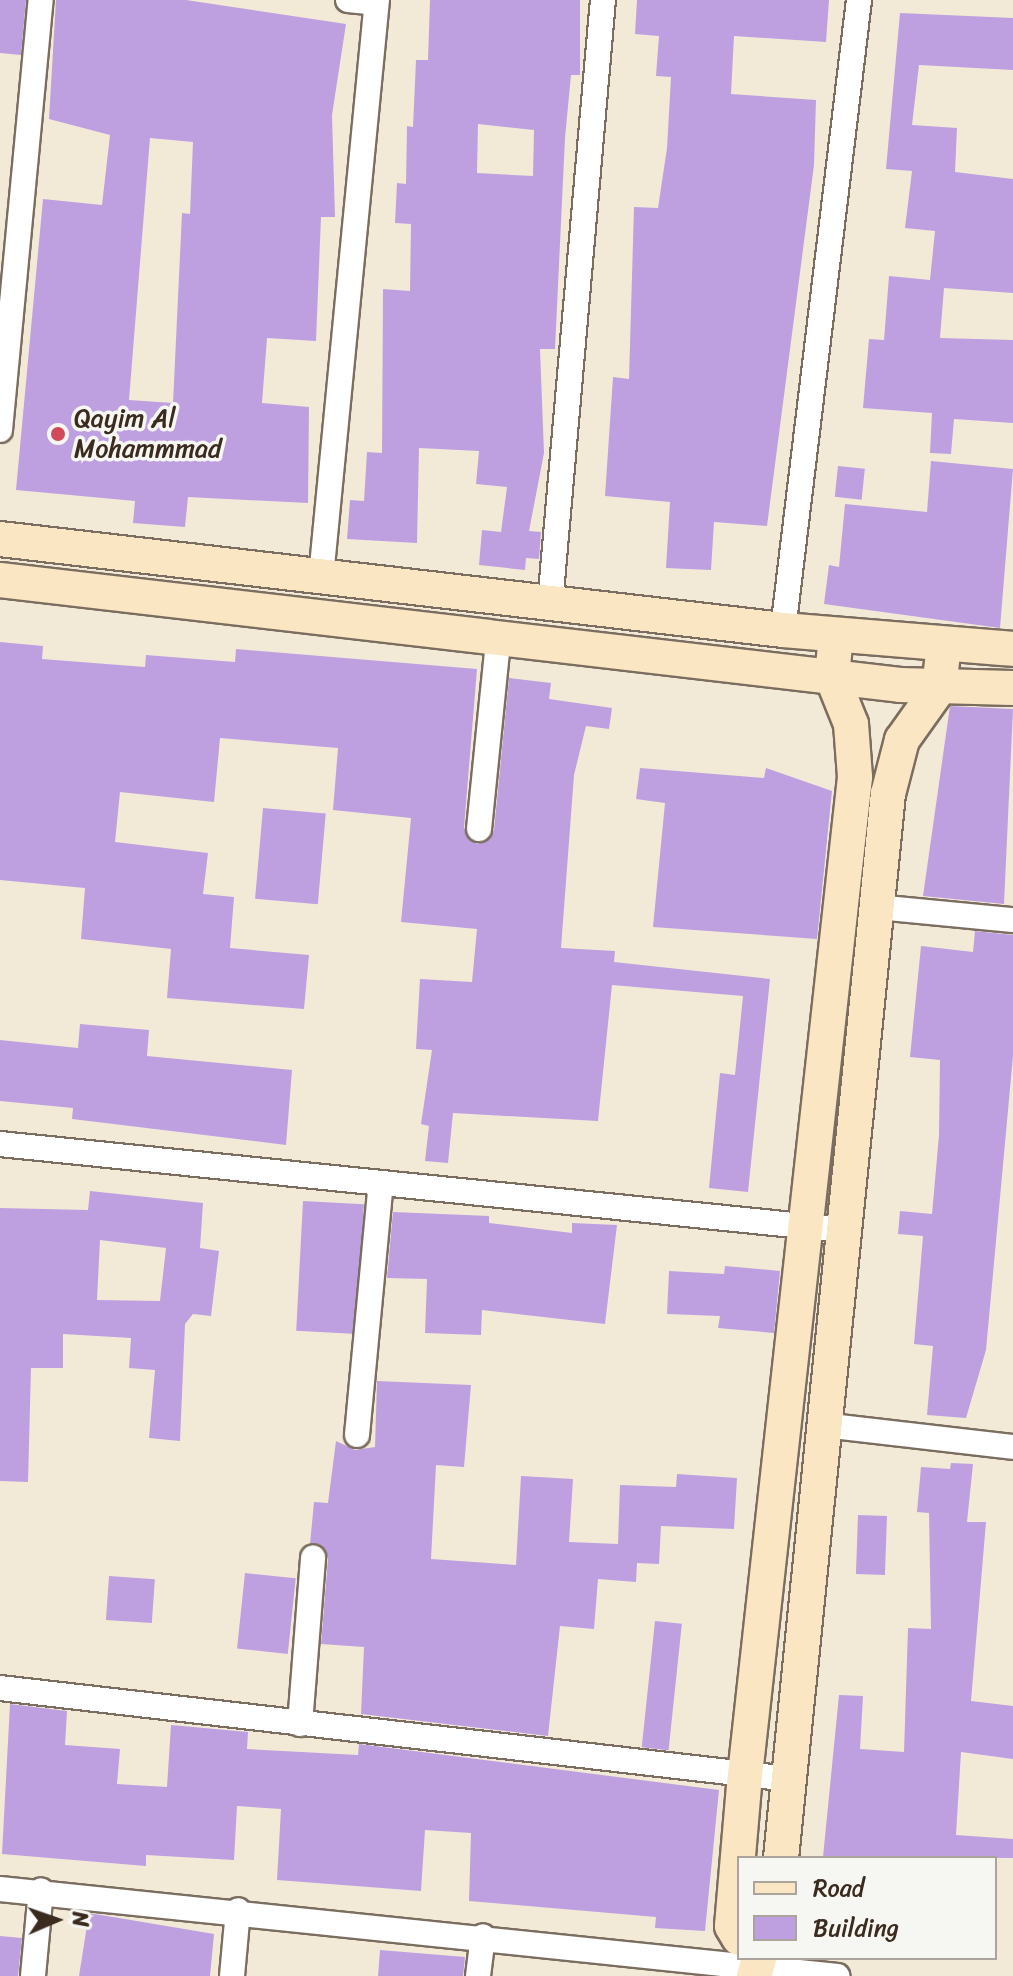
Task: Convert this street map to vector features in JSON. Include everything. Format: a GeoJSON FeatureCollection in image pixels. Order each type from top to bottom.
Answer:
{"type":"FeatureCollection","features":[{"type":"Feature","properties":{"kind":"street"},"geometry":{"type":"LineString","coordinates":[[0,430],[41,0]]}},
{"type":"Feature","properties":{"kind":"street"},"geometry":{"type":"LineString","coordinates":[[321,577],[377,2],[348,0]]}},
{"type":"Feature","properties":{"kind":"street"},"geometry":{"type":"LineString","coordinates":[[550,604],[603,0]]}},
{"type":"Feature","properties":{"kind":"street"},"geometry":{"type":"LineString","coordinates":[[783,630],[859,0]]}},
{"type":"Feature","properties":{"kind":"street"},"geometry":{"type":"LineString","coordinates":[[0,539],[783,630],[1013,649]]}},
{"type":"Feature","properties":{"kind":"street"},"geometry":{"type":"LineString","coordinates":[[0,580],[498,641],[832,677],[939,688],[1013,688]]}},
{"type":"Feature","properties":{"kind":"street"},"geometry":{"type":"LineString","coordinates":[[738,1856],[855,777],[851,724],[832,677],[836,635]]}},
{"type":"Feature","properties":{"kind":"street"},"geometry":{"type":"LineString","coordinates":[[479,829],[498,641]]}},
{"type":"Feature","properties":{"kind":"street"},"geometry":{"type":"LineString","coordinates":[[781,1856],[888,794],[902,740],[939,688],[944,645]]}},
{"type":"Feature","properties":{"kind":"street"},"geometry":{"type":"LineString","coordinates":[[877,907],[1013,920]]}},
{"type":"Feature","properties":{"kind":"street"},"geometry":{"type":"LineString","coordinates":[[0,1144],[842,1230]]}},
{"type":"Feature","properties":{"kind":"street"},"geometry":{"type":"LineString","coordinates":[[357,1435],[381,1183]]}},
{"type":"Feature","properties":{"kind":"street"},"geometry":{"type":"LineString","coordinates":[[823,1425],[1013,1447]]}},
{"type":"Feature","properties":{"kind":"street"},"geometry":{"type":"LineString","coordinates":[[300,1724],[313,1558]]}},
{"type":"Feature","properties":{"kind":"street"},"geometry":{"type":"LineString","coordinates":[[0,1688],[789,1779]]}},
{"type":"Feature","properties":{"kind":"street"},"geometry":{"type":"LineString","coordinates":[[737,1868],[732,1926],[737,1935]]}},
{"type":"Feature","properties":{"kind":"street"},"geometry":{"type":"LineString","coordinates":[[0,1889],[41,1890],[483,1936],[737,1958]]}},
{"type":"Feature","properties":{"kind":"street"},"geometry":{"type":"LineString","coordinates":[[33,1976],[41,1890]]}},
{"type":"Feature","properties":{"kind":"street"},"geometry":{"type":"LineString","coordinates":[[232,1976],[238,1910]]}},
{"type":"Feature","properties":{"kind":"street"},"geometry":{"type":"LineString","coordinates":[[478,1976],[483,1936]]}},
{"type":"Feature","properties":{"kind":"street"},"geometry":{"type":"LineString","coordinates":[[756,1960],[837,1976]]}},
{"type":"Feature","properties":{"kind":"building"},"geometry":{"type":"Polygon","coordinates":[[[0,0],[26,0],[21,55],[0,53],[0,0]]]}},
{"type":"Feature","properties":{"kind":"building"},"geometry":{"type":"Polygon","coordinates":[[[56,0],[186,0],[346,24],[332,115],[335,217],[321,217],[316,341],[267,338],[262,403],[309,407],[308,503],[188,497],[185,527],[133,523],[135,501],[16,490],[43,199],[102,205],[110,135],[49,119],[56,0]],[[150,138],[129,400],[173,403],[182,213],[190,214],[193,142],[150,138]]]}},
{"type":"Feature","properties":{"kind":"building"},"geometry":{"type":"Polygon","coordinates":[[[430,0],[580,0],[580,75],[571,75],[565,138],[555,349],[540,349],[544,453],[529,531],[541,532],[539,559],[526,558],[525,570],[479,565],[482,530],[501,532],[507,487],[476,484],[479,451],[419,448],[417,543],[347,539],[350,500],[364,501],[367,452],[382,453],[383,289],[410,291],[411,224],[395,223],[397,183],[406,184],[407,126],[413,127],[416,60],[428,60],[430,0]],[[478,124],[477,173],[533,176],[534,130],[478,124]]]}},
{"type":"Feature","properties":{"kind":"building"},"geometry":{"type":"Polygon","coordinates":[[[637,0],[829,0],[826,42],[734,36],[731,94],[816,100],[814,165],[767,526],[714,522],[711,570],[666,568],[670,502],[605,496],[613,377],[629,379],[634,207],[658,208],[667,148],[671,77],[656,76],[659,36],[635,34],[637,0]]]}},
{"type":"Feature","properties":{"kind":"building"},"geometry":{"type":"Polygon","coordinates":[[[900,13],[1013,18],[1013,70],[919,65],[912,125],[957,128],[955,172],[1013,179],[1013,293],[944,288],[940,338],[1013,340],[1013,423],[954,419],[951,454],[930,453],[932,413],[863,408],[869,339],[884,340],[889,276],[930,280],[935,231],[905,228],[912,171],[886,169],[900,13]]]}},
{"type":"Feature","properties":{"kind":"building"},"geometry":{"type":"Polygon","coordinates":[[[931,461],[1013,469],[1000,628],[824,604],[829,565],[839,567],[845,504],[927,512],[931,461]]]}},
{"type":"Feature","properties":{"kind":"building"},"geometry":{"type":"Polygon","coordinates":[[[838,466],[865,469],[862,500],[835,497],[838,466]]]}},
{"type":"Feature","properties":{"kind":"building"},"geometry":{"type":"Polygon","coordinates":[[[0,642],[43,646],[42,659],[145,667],[146,655],[235,662],[236,649],[477,669],[464,828],[477,844],[494,830],[509,678],[551,683],[549,699],[612,708],[609,729],[586,726],[574,775],[561,948],[615,951],[614,962],[770,979],[748,1192],[709,1188],[720,1073],[735,1075],[743,996],[612,985],[598,1121],[453,1113],[448,1163],[425,1161],[429,1126],[421,1124],[432,1050],[416,1049],[420,979],[472,982],[477,929],[401,922],[411,818],[333,810],[338,748],[220,738],[214,802],[120,792],[115,842],[208,853],[203,894],[234,897],[230,948],[309,955],[304,1009],[167,998],[171,949],[81,939],[85,888],[0,880],[0,642]]]}},
{"type":"Feature","properties":{"kind":"building"},"geometry":{"type":"Polygon","coordinates":[[[950,706],[1013,709],[1004,904],[923,896],[950,706]]]}},
{"type":"Feature","properties":{"kind":"building"},"geometry":{"type":"Polygon","coordinates":[[[640,768],[764,778],[766,768],[832,791],[817,939],[653,927],[665,803],[636,799],[640,768]]]}},
{"type":"Feature","properties":{"kind":"building"},"geometry":{"type":"Polygon","coordinates":[[[263,808],[326,813],[318,904],[255,899],[263,808]]]}},
{"type":"Feature","properties":{"kind":"building"},"geometry":{"type":"Polygon","coordinates":[[[975,931],[1013,935],[1013,1056],[986,1350],[966,1418],[927,1415],[933,1346],[914,1344],[923,1236],[898,1234],[900,1211],[932,1214],[939,1135],[940,1060],[910,1057],[921,946],[973,952],[975,931]]]}},
{"type":"Feature","properties":{"kind":"building"},"geometry":{"type":"Polygon","coordinates":[[[80,1024],[149,1030],[147,1056],[292,1070],[286,1145],[72,1119],[73,1108],[0,1101],[0,1040],[78,1048],[80,1024]]]}},
{"type":"Feature","properties":{"kind":"building"},"geometry":{"type":"Polygon","coordinates":[[[90,1191],[203,1203],[200,1248],[219,1251],[211,1316],[193,1314],[185,1324],[180,1441],[149,1438],[155,1370],[129,1368],[131,1338],[63,1334],[63,1368],[31,1368],[28,1482],[0,1481],[0,1208],[88,1210],[90,1191]],[[100,1240],[97,1300],[160,1301],[166,1248],[100,1240]]]}},
{"type":"Feature","properties":{"kind":"building"},"geometry":{"type":"Polygon","coordinates":[[[303,1201],[364,1204],[357,1334],[296,1331],[303,1201]]]}},
{"type":"Feature","properties":{"kind":"building"},"geometry":{"type":"Polygon","coordinates":[[[393,1212],[489,1216],[489,1223],[572,1233],[572,1223],[617,1225],[605,1324],[482,1310],[481,1335],[425,1333],[427,1279],[387,1278],[393,1212]]]}},
{"type":"Feature","properties":{"kind":"building"},"geometry":{"type":"Polygon","coordinates":[[[725,1266],[780,1271],[774,1333],[718,1328],[720,1316],[667,1314],[669,1271],[724,1274],[725,1266]]]}},
{"type":"Feature","properties":{"kind":"building"},"geometry":{"type":"Polygon","coordinates":[[[377,1381],[471,1385],[464,1467],[436,1465],[431,1559],[516,1565],[521,1476],[573,1479],[569,1542],[618,1544],[620,1485],[676,1487],[677,1474],[737,1478],[734,1529],[661,1526],[659,1564],[637,1563],[636,1582],[598,1579],[594,1629],[560,1626],[548,1736],[361,1714],[364,1647],[321,1644],[328,1559],[322,1546],[310,1544],[314,1502],[328,1503],[336,1441],[355,1450],[375,1447],[377,1381]]]}},
{"type":"Feature","properties":{"kind":"building"},"geometry":{"type":"Polygon","coordinates":[[[951,1463],[973,1464],[967,1522],[986,1522],[971,1701],[1013,1706],[1013,1759],[961,1752],[956,1835],[1013,1839],[1013,1858],[823,1856],[839,1695],[863,1696],[860,1749],[904,1752],[908,1628],[931,1629],[929,1513],[917,1512],[921,1467],[950,1469],[951,1463]]]}},
{"type":"Feature","properties":{"kind":"building"},"geometry":{"type":"Polygon","coordinates":[[[858,1515],[887,1516],[885,1575],[856,1574],[858,1515]]]}},
{"type":"Feature","properties":{"kind":"building"},"geometry":{"type":"Polygon","coordinates":[[[245,1573],[296,1578],[288,1654],[237,1649],[245,1573]]]}},
{"type":"Feature","properties":{"kind":"building"},"geometry":{"type":"Polygon","coordinates":[[[109,1576],[155,1579],[152,1623],[106,1620],[109,1576]]]}},
{"type":"Feature","properties":{"kind":"building"},"geometry":{"type":"Polygon","coordinates":[[[655,1621],[682,1624],[669,1750],[642,1747],[655,1621]]]}},
{"type":"Feature","properties":{"kind":"building"},"geometry":{"type":"Polygon","coordinates":[[[10,1704],[67,1711],[65,1745],[120,1749],[117,1784],[167,1787],[171,1725],[248,1732],[247,1749],[358,1755],[359,1744],[719,1790],[705,1931],[655,1928],[656,1917],[469,1901],[471,1833],[425,1830],[421,1891],[277,1880],[281,1809],[237,1806],[234,1860],[146,1855],[146,1866],[2,1854],[10,1704]]]}},
{"type":"Feature","properties":{"kind":"building"},"geometry":{"type":"Polygon","coordinates":[[[89,1913],[214,1934],[210,1976],[79,1976],[89,1913]]]}},
{"type":"Feature","properties":{"kind":"building"},"geometry":{"type":"Polygon","coordinates":[[[0,1936],[22,1938],[18,1976],[0,1976],[0,1936]]]}},
{"type":"Feature","properties":{"kind":"building"},"geometry":{"type":"Polygon","coordinates":[[[380,1950],[465,1957],[463,1976],[378,1976],[380,1950]]]}},
{"type":"Feature","properties":{"kind":"place","name":"Qayim Al Mohammmad"},"geometry":{"type":"Point","coordinates":[58,434]}}]}
